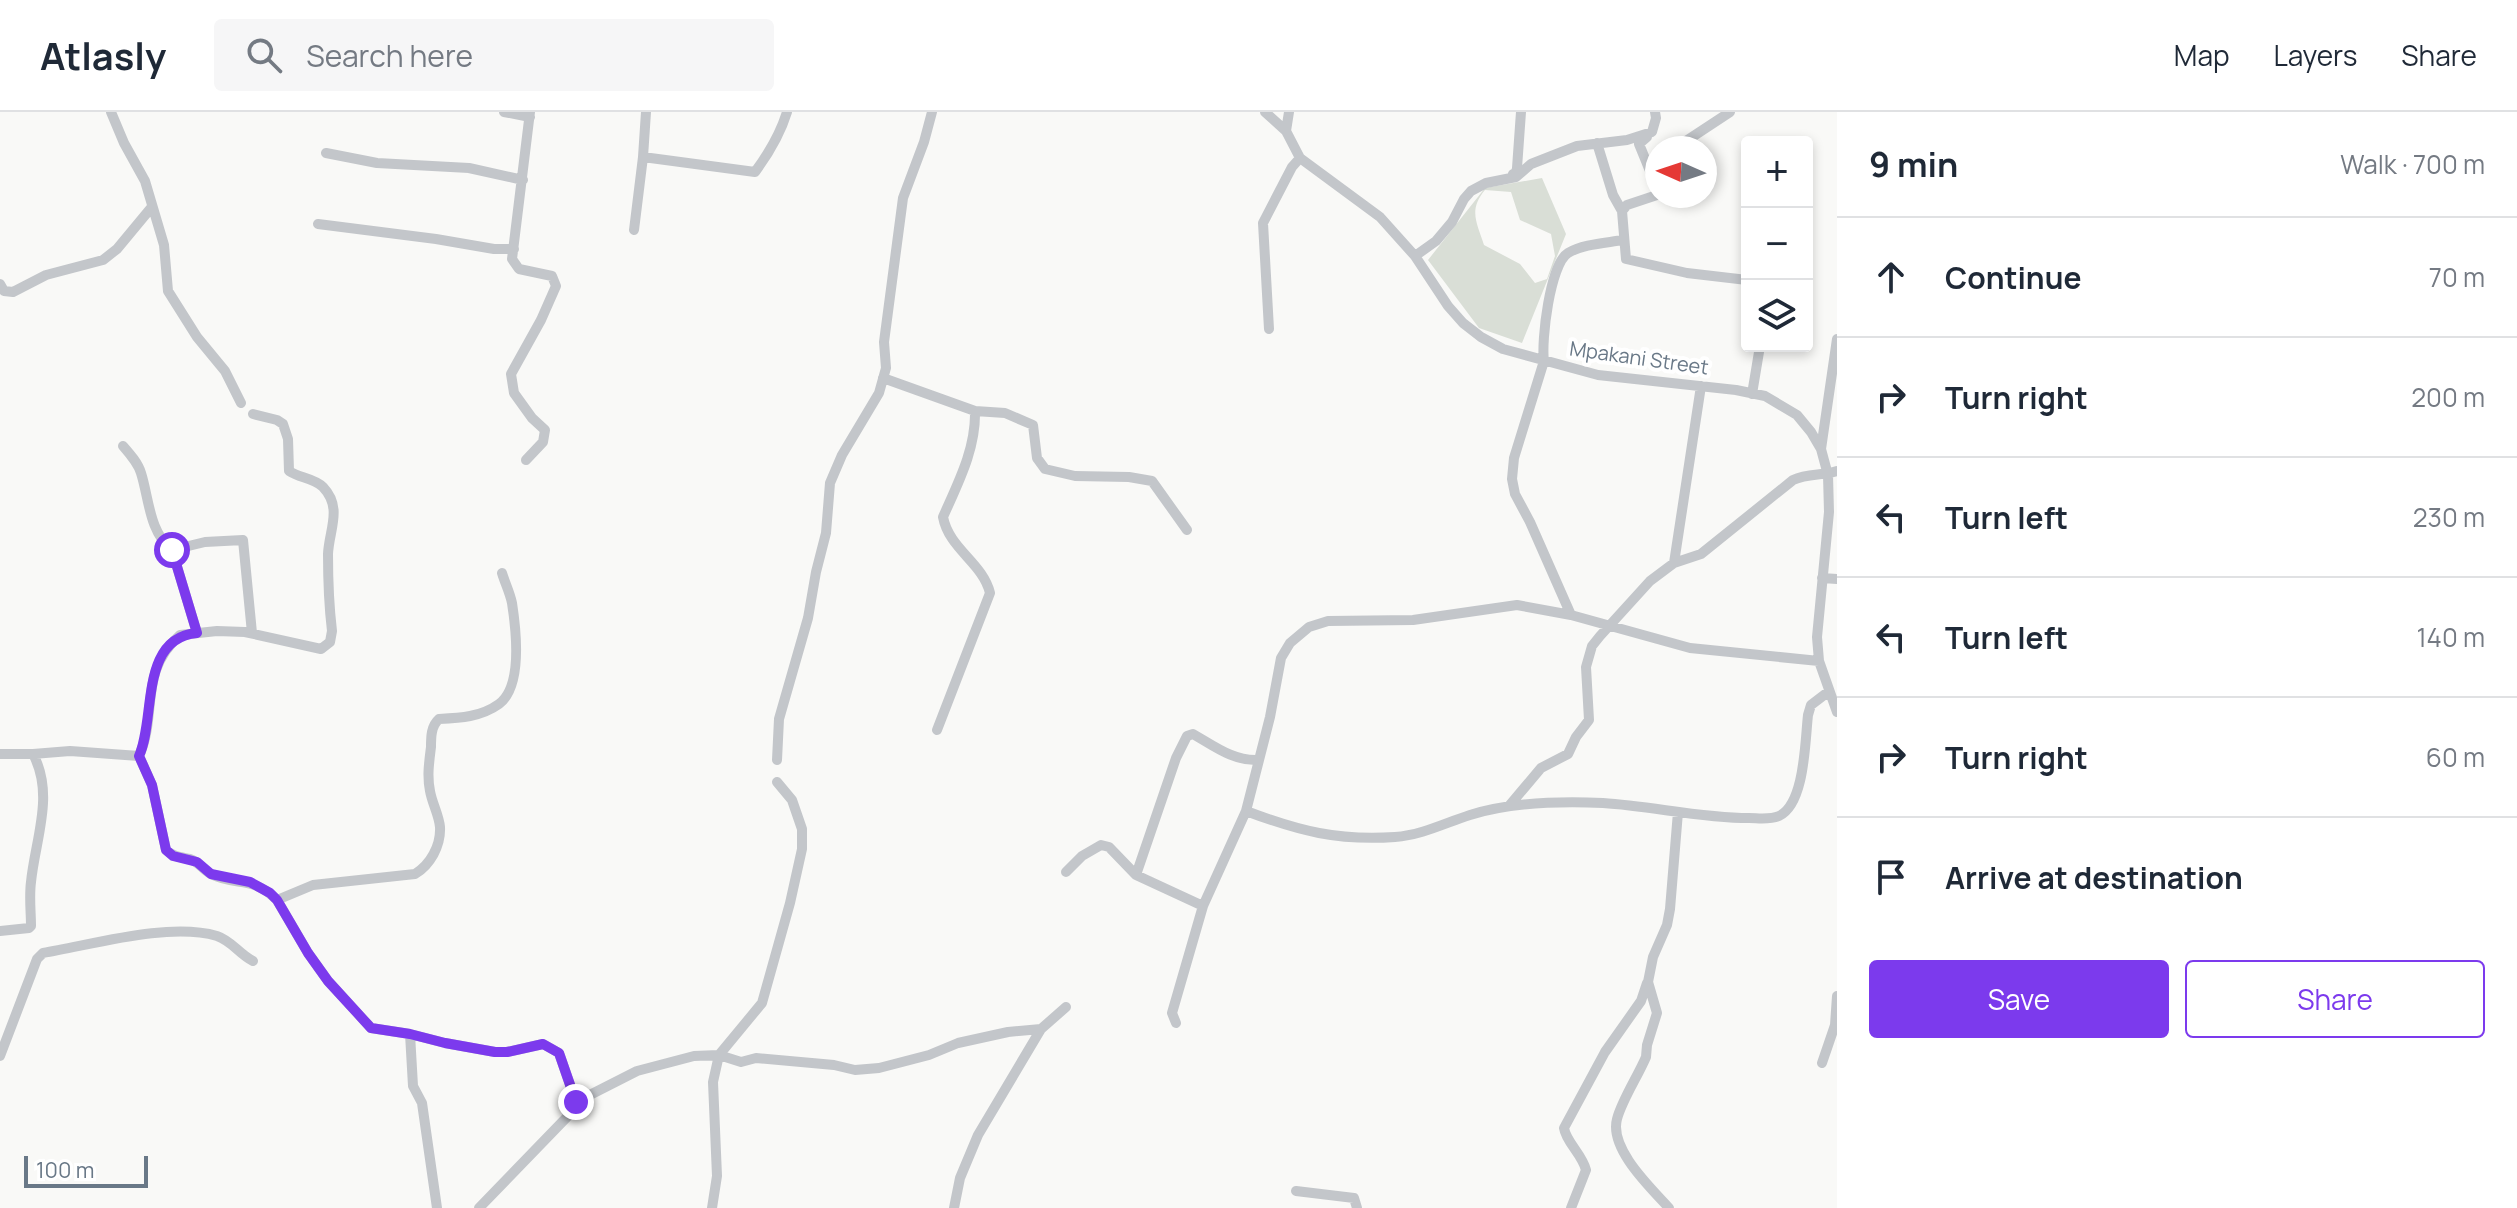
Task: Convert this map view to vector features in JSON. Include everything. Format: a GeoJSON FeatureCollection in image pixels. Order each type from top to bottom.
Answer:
{"type":"FeatureCollection","features":[{"type":"Feature","properties":{"kind":"street"},"geometry":{"type":"LineString","coordinates":[[111,112],[145,181],[164,245],[168,291],[197,337],[225,371],[241,403]]}},
{"type":"Feature","properties":{"kind":"street"},"geometry":{"type":"LineString","coordinates":[[504,112],[530,114],[512,259],[516,266],[552,276],[556,286],[511,374],[514,393],[545,430],[543,442],[526,460]]}},
{"type":"Feature","properties":{"kind":"street"},"geometry":{"type":"LineString","coordinates":[[634,230],[646,112]]}},
{"type":"Feature","properties":{"kind":"street"},"geometry":{"type":"LineString","coordinates":[[643,157],[755,172],[769,153],[787,112]]}},
{"type":"Feature","properties":{"kind":"street"},"geometry":{"type":"LineString","coordinates":[[777,760],[779,719],[808,618],[826,533],[830,483],[842,455],[879,393],[886,368],[884,342],[903,198],[932,112]]}},
{"type":"Feature","properties":{"kind":"street","name":"Mpakani Street"},"geometry":{"type":"LineString","coordinates":[[1265,112],[1286,131],[1300,158],[1380,217],[1415,256],[1448,306],[1481,337],[1503,349],[1598,375],[1765,396],[1797,415],[1811,432],[1832,473],[1817,637],[1819,661],[1837,712]]}},
{"type":"Feature","properties":{"kind":"street"},"geometry":{"type":"LineString","coordinates":[[1286,131],[1289,112]]}},
{"type":"Feature","properties":{"kind":"street"},"geometry":{"type":"LineString","coordinates":[[1467,190],[1484,179],[1516,173],[1521,112]]}},
{"type":"Feature","properties":{"kind":"street"},"geometry":{"type":"LineString","coordinates":[[1648,136],[1652,132],[1655,112]]}},
{"type":"Feature","properties":{"kind":"street"},"geometry":{"type":"LineString","coordinates":[[1694,136],[1730,112]]}},
{"type":"Feature","properties":{"kind":"street"},"geometry":{"type":"LineString","coordinates":[[1415,256],[1436,241],[1471,191],[1486,183],[1516,177],[1531,164],[1577,146],[1627,140],[1652,132]]}},
{"type":"Feature","properties":{"kind":"street"},"geometry":{"type":"LineString","coordinates":[[1645,138],[1639,144],[1645,159]]}},
{"type":"Feature","properties":{"kind":"street"},"geometry":{"type":"LineString","coordinates":[[1597,143],[1613,195],[1622,211],[1626,259],[1687,273],[1741,279]]}},
{"type":"Feature","properties":{"kind":"street"},"geometry":{"type":"LineString","coordinates":[[326,153],[377,163],[469,168],[523,180]]}},
{"type":"Feature","properties":{"kind":"street"},"geometry":{"type":"LineString","coordinates":[[1269,329],[1263,223],[1292,167],[1300,158]]}},
{"type":"Feature","properties":{"kind":"street"},"geometry":{"type":"LineString","coordinates":[[1622,211],[1627,205],[1645,199]]}},
{"type":"Feature","properties":{"kind":"street"},"geometry":{"type":"LineString","coordinates":[[1,289],[13,292],[46,275],[103,260],[117,249],[151,208]]}},
{"type":"Feature","properties":{"kind":"street"},"geometry":{"type":"LineString","coordinates":[[318,224],[494,249],[514,249]]}},
{"type":"Feature","properties":{"kind":"street"},"geometry":{"type":"LineString","coordinates":[[1571,615],[1537,535],[1512,487],[1514,458],[1544,361],[1542,350],[1546,324],[1561,259],[1576,250],[1623,240]]}},
{"type":"Feature","properties":{"kind":"street"},"geometry":{"type":"LineString","coordinates":[[1821,449],[1837,339]]}},
{"type":"Feature","properties":{"kind":"street"},"geometry":{"type":"LineString","coordinates":[[1752,394],[1759,352]]}},
{"type":"Feature","properties":{"kind":"street"},"geometry":{"type":"LineString","coordinates":[[883,378],[975,411],[1005,413],[1033,425],[1037,458],[1045,469],[1075,476],[1129,477],[1152,481],[1187,530]]}},
{"type":"Feature","properties":{"kind":"street"},"geometry":{"type":"LineString","coordinates":[[1674,563],[1701,386]]}},
{"type":"Feature","properties":{"kind":"street"},"geometry":{"type":"LineString","coordinates":[[937,730],[990,593],[987,581],[953,542],[943,517],[976,432],[975,411]]}},
{"type":"Feature","properties":{"kind":"street"},"geometry":{"type":"LineString","coordinates":[[253,414],[283,424],[288,439],[289,471],[323,487],[335,512],[328,554],[330,642],[321,649],[252,633],[197,633],[180,635],[167,650],[157,666],[149,698],[145,743],[139,756],[152,785],[166,850],[173,856],[197,862],[211,874],[263,887],[277,900],[328,981],[371,1028],[495,1052],[543,1044],[559,1053],[576,1102]]}},
{"type":"Feature","properties":{"kind":"street"},"geometry":{"type":"LineString","coordinates":[[123,446],[140,469],[154,524],[172,550],[197,633]]}},
{"type":"Feature","properties":{"kind":"street"},"geometry":{"type":"LineString","coordinates":[[1509,806],[1541,768],[1568,754],[1589,720],[1586,667],[1592,646],[1642,588],[1674,563],[1701,554],[1793,480],[1810,474],[1832,473]]}},
{"type":"Feature","properties":{"kind":"street"},"geometry":{"type":"LineString","coordinates":[[172,550],[205,542],[243,540],[252,633]]}},
{"type":"Feature","properties":{"kind":"street"},"geometry":{"type":"LineString","coordinates":[[277,900],[313,885],[415,874],[430,860],[439,841],[440,827],[430,793],[428,770],[433,726],[439,719],[484,713],[501,703],[512,687],[516,634],[512,601],[502,573]]}},
{"type":"Feature","properties":{"kind":"street"},"geometry":{"type":"LineString","coordinates":[[1822,578],[1837,579]]}},
{"type":"Feature","properties":{"kind":"street"},"geometry":{"type":"LineString","coordinates":[[1176,1023],[1172,1013],[1203,906],[1246,811],[1270,717],[1281,658],[1290,643],[1309,627],[1328,621],[1413,620],[1517,605],[1571,615],[1690,648],[1819,661]]}},
{"type":"Feature","properties":{"kind":"street"},"geometry":{"type":"LineString","coordinates":[[1246,811],[1287,827],[1348,838],[1396,837],[1429,831],[1472,815],[1509,806],[1604,803],[1737,818],[1772,818],[1781,815],[1797,795],[1811,705],[1828,692]]}},
{"type":"Feature","properties":{"kind":"street"},"geometry":{"type":"LineString","coordinates":[[1136,875],[1176,758],[1187,736],[1193,734],[1245,761],[1258,760]]}},
{"type":"Feature","properties":{"kind":"street"},"geometry":{"type":"LineString","coordinates":[[0,754],[70,751],[139,756]]}},
{"type":"Feature","properties":{"kind":"street"},"geometry":{"type":"LineString","coordinates":[[0,931],[31,926],[30,886],[44,804],[33,754]]}},
{"type":"Feature","properties":{"kind":"street"},"geometry":{"type":"LineString","coordinates":[[712,1208],[717,1176],[713,1082],[719,1055],[762,1003],[802,849],[802,829],[792,800],[777,782]]}},
{"type":"Feature","properties":{"kind":"street"},"geometry":{"type":"LineString","coordinates":[[1571,1208],[1586,1170],[1564,1128],[1605,1052],[1641,1001],[1648,982],[1653,957],[1667,925],[1670,909],[1678,812]]}},
{"type":"Feature","properties":{"kind":"street"},"geometry":{"type":"LineString","coordinates":[[1066,872],[1082,856],[1101,845],[1109,847],[1136,875],[1203,906]]}},
{"type":"Feature","properties":{"kind":"street"},"geometry":{"type":"LineString","coordinates":[[0,1056],[37,959],[43,953],[127,936],[201,933],[220,937],[253,961]]}},
{"type":"Feature","properties":{"kind":"street"},"geometry":{"type":"LineString","coordinates":[[1648,982],[1657,1013],[1646,1057],[1619,1114],[1616,1130],[1628,1159],[1669,1208]]}},
{"type":"Feature","properties":{"kind":"street"},"geometry":{"type":"LineString","coordinates":[[1822,1063],[1833,1035],[1837,996]]}},
{"type":"Feature","properties":{"kind":"street"},"geometry":{"type":"LineString","coordinates":[[954,1208],[960,1178],[978,1135],[1041,1029],[1066,1007]]}},
{"type":"Feature","properties":{"kind":"street"},"geometry":{"type":"LineString","coordinates":[[479,1208],[568,1116],[576,1102],[637,1071],[694,1056],[719,1055],[741,1062],[756,1058],[834,1065],[855,1070],[879,1068],[929,1055],[958,1043],[1008,1032],[1041,1029]]}},
{"type":"Feature","properties":{"kind":"street"},"geometry":{"type":"LineString","coordinates":[[410,1034],[413,1086],[422,1103],[437,1208]]}},
{"type":"Feature","properties":{"kind":"street"},"geometry":{"type":"LineString","coordinates":[[1296,1191],[1354,1198],[1357,1208]]}},
{"type":"Feature","properties":{"kind":"shaded area"},"geometry":{"type":"Polygon","coordinates":[[[1542,178],[1566,234],[1522,343],[1479,328],[1428,260],[1485,188],[1542,178]],[[1485,190],[1480,197],[1475,210],[1484,245],[1520,264],[1535,283],[1547,279],[1555,256],[1551,234],[1520,220],[1511,192],[1485,190]]]}},
{"type":"Feature","properties":{"kind":"route"},"geometry":{"type":"LineString","coordinates":[[172,550],[197,633],[180,635],[157,666],[149,698],[145,743],[139,756],[152,785],[166,850],[173,856],[197,862],[211,874],[250,882],[270,893],[328,981],[371,1028],[495,1052],[543,1044],[559,1053],[576,1102]]}}]}
